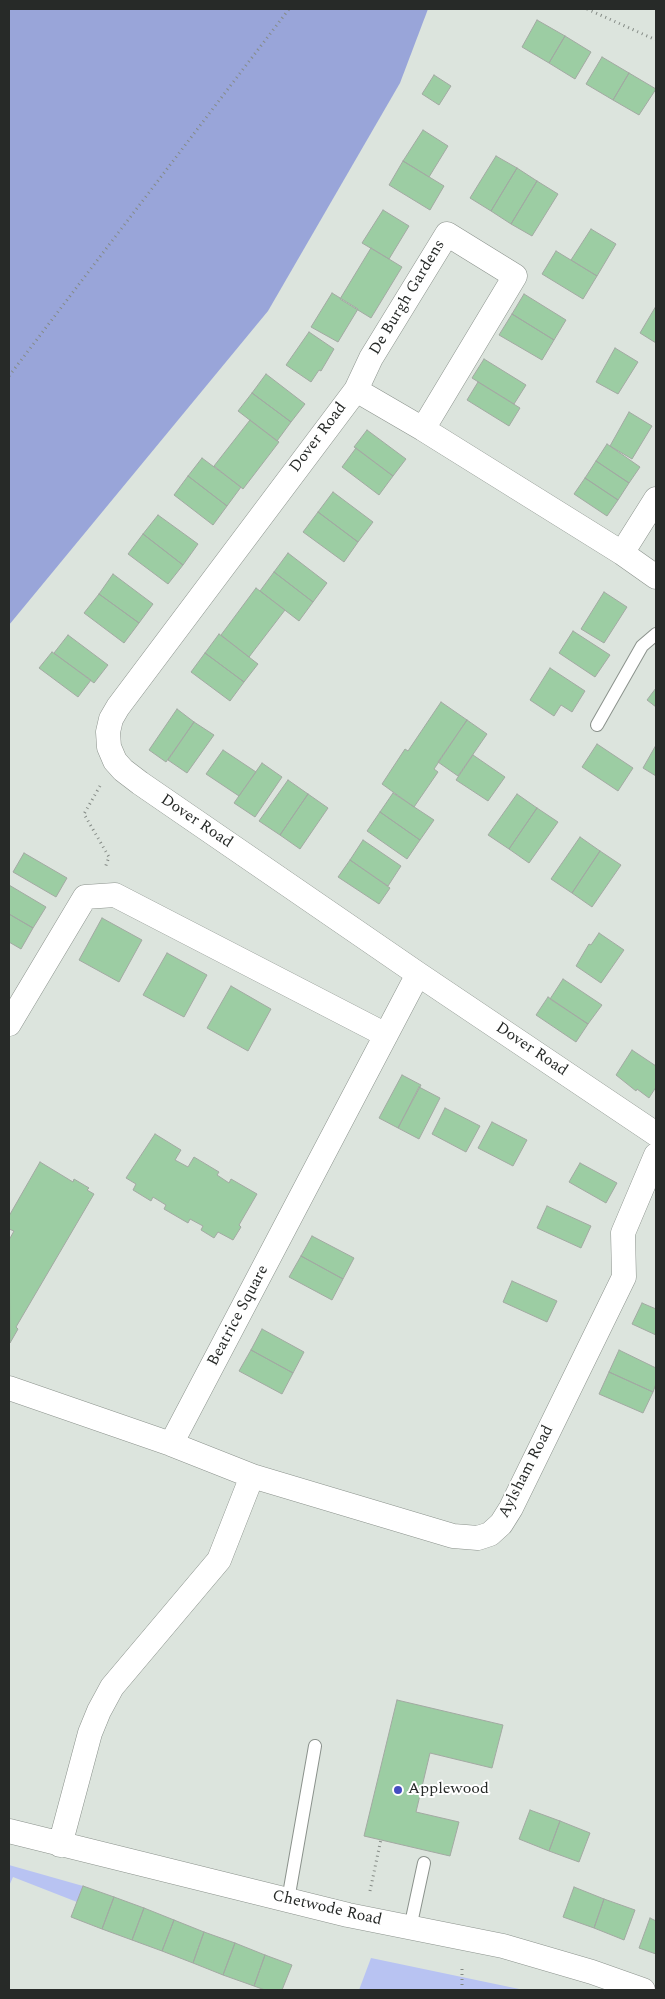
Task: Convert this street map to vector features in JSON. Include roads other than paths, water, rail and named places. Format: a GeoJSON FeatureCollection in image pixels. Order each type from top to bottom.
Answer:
{"type":"FeatureCollection","features":[{"type":"Feature","properties":{"kind":"street","name":"De Burgh Gardens"},"geometry":{"type":"LineString","coordinates":[[356,390],[371,358],[447,234],[515,276],[423,429]]}},
{"type":"Feature","properties":{"kind":"street"},"geometry":{"type":"LineString","coordinates":[[356,390],[423,429],[622,553],[656,577]]}},
{"type":"Feature","properties":{"kind":"street","name":"Dover Road"},"geometry":{"type":"LineString","coordinates":[[356,390],[118,707],[111,719],[108,732],[110,747],[115,761],[140,783],[418,974],[656,1134]]}},
{"type":"Feature","properties":{"kind":"street"},"geometry":{"type":"LineString","coordinates":[[622,553],[656,500]]}},
{"type":"Feature","properties":{"kind":"street"},"geometry":{"type":"LineString","coordinates":[[9,1024],[85,897],[115,895],[386,1036]]}},
{"type":"Feature","properties":{"kind":"street","name":"Beatrice Square"},"geometry":{"type":"LineString","coordinates":[[172,1444],[418,974]]}},
{"type":"Feature","properties":{"kind":"street","name":"Aylsham Road"},"geometry":{"type":"LineString","coordinates":[[172,1444],[252,1476],[453,1536],[478,1538],[490,1534],[501,1524],[510,1508],[624,1277],[623,1233],[656,1155]]}},
{"type":"Feature","properties":{"kind":"street"},"geometry":{"type":"LineString","coordinates":[[9,1388],[172,1444]]}},
{"type":"Feature","properties":{"kind":"street"},"geometry":{"type":"LineString","coordinates":[[60,1845],[90,1732],[99,1711],[112,1687],[219,1560],[252,1476]]}},
{"type":"Feature","properties":{"kind":"street","name":"Chetwode Road"},"geometry":{"type":"LineString","coordinates":[[9,1831],[364,1918],[503,1946],[589,1981],[643,1990]]}},
{"type":"Feature","properties":{"kind":"lane"},"geometry":{"type":"LineString","coordinates":[[597,725],[642,646],[656,634]]}},
{"type":"Feature","properties":{"kind":"lane"},"geometry":{"type":"LineString","coordinates":[[288,1900],[315,1746]]}},
{"type":"Feature","properties":{"kind":"lane"},"geometry":{"type":"LineString","coordinates":[[410,1928],[424,1863]]}},
{"type":"Feature","properties":{"kind":"place","name":"Applewood"},"geometry":{"type":"Point","coordinates":[398,1790]}}]}
